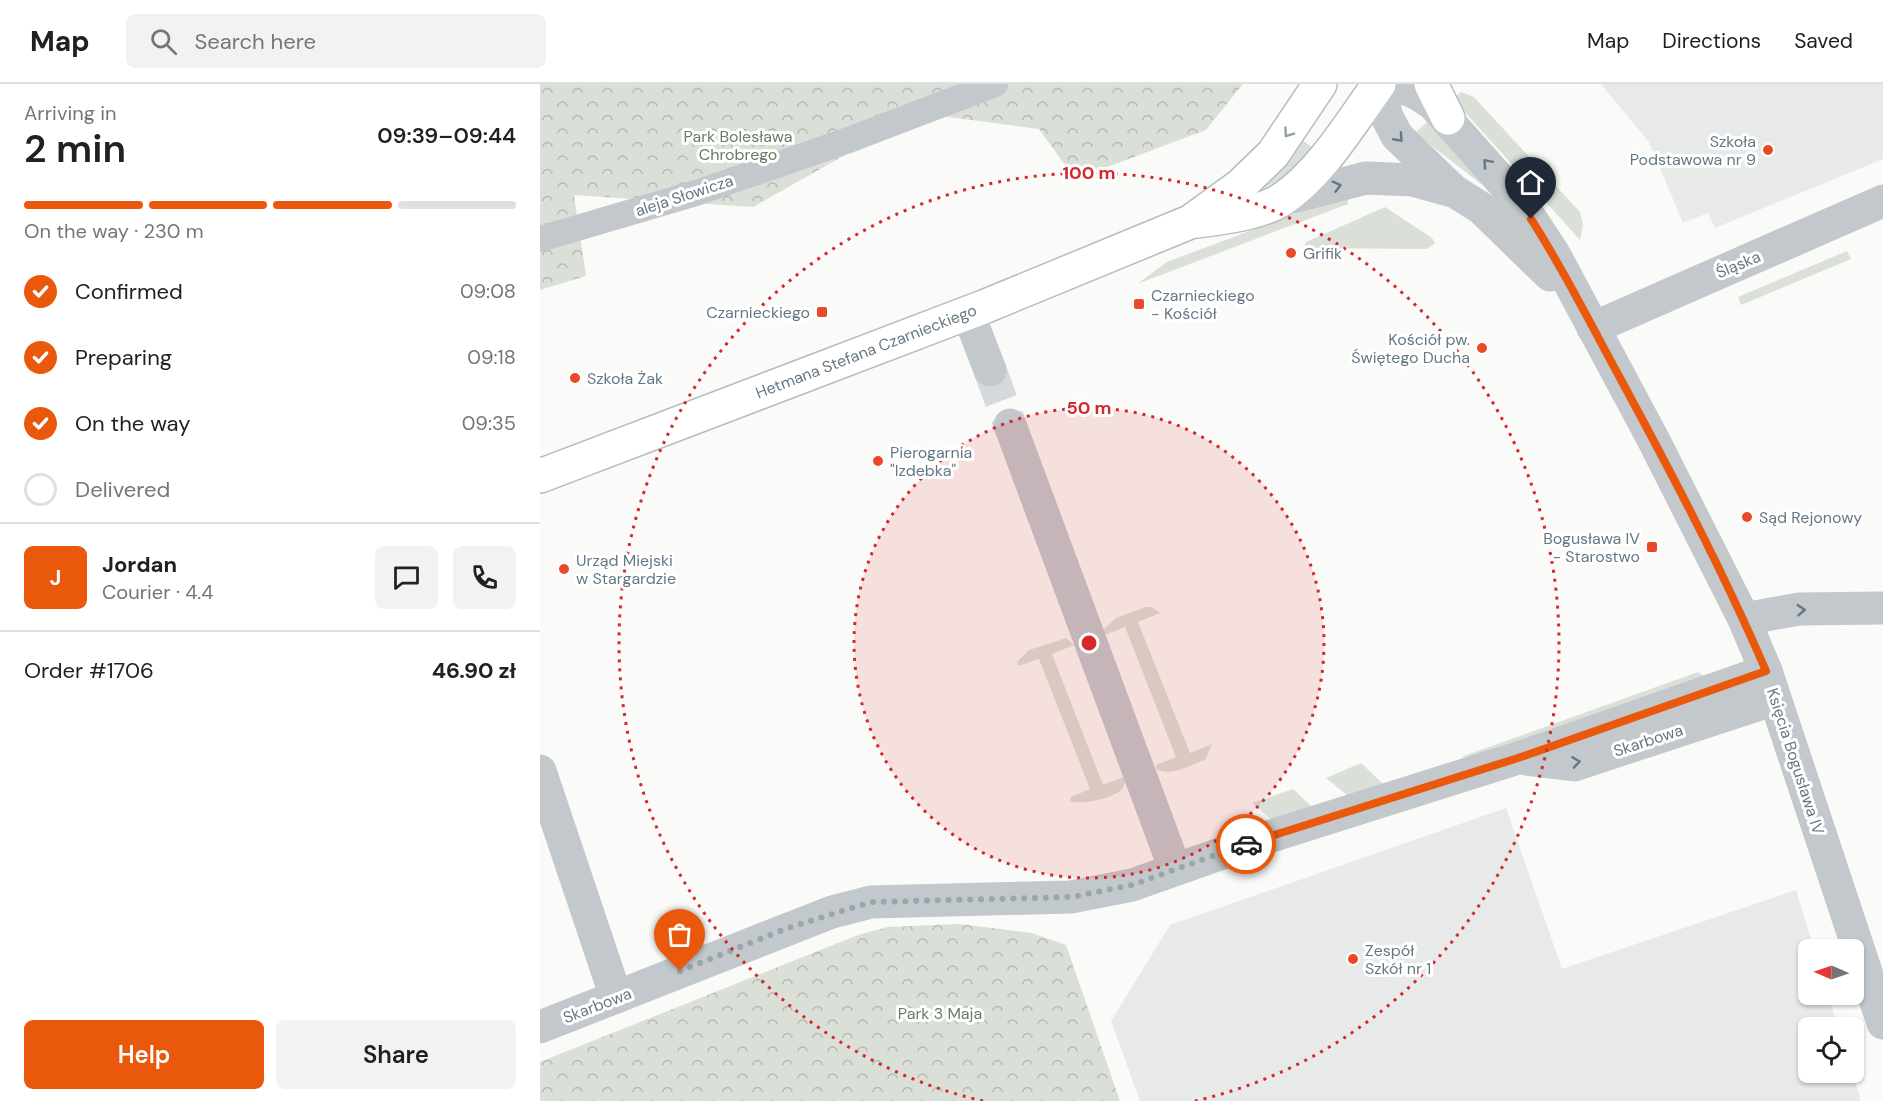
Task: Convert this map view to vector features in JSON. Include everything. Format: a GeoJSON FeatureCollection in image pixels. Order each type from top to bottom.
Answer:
{"type":"FeatureCollection","features":[{"type":"Feature","properties":{"kind":"main road"},"geometry":{"type":"LineString","coordinates":[[1190,222],[1234,216],[1281,200],[1319,165],[1380,84]]}},
{"type":"Feature","properties":{"kind":"main road"},"geometry":{"type":"LineString","coordinates":[[1431,84],[1448,118]]}},
{"type":"Feature","properties":{"kind":"main road"},"geometry":{"type":"LineString","coordinates":[[1190,222],[1241,185],[1273,154],[1314,93]]}},
{"type":"Feature","properties":{"kind":"main road","name":"Hetmana Stefana Czarnieckiego"},"geometry":{"type":"LineString","coordinates":[[540,476],[968,313],[1190,222]]}},
{"type":"Feature","properties":{"kind":"street","name":"aleja Słowicza"},"geometry":{"type":"LineString","coordinates":[[540,239],[696,193],[846,141],[995,84]]}},
{"type":"Feature","properties":{"kind":"street"},"geometry":{"type":"LineString","coordinates":[[1314,93],[1337,84]]}},
{"type":"Feature","properties":{"kind":"street","name":"Księcia Bogusława IV"},"geometry":{"type":"LineString","coordinates":[[1380,84],[1391,128],[1424,165],[1454,191],[1481,208],[1539,262],[1590,323]]}},
{"type":"Feature","properties":{"kind":"street","name":"Księcia Bogusława IV"},"geometry":{"type":"LineString","coordinates":[[1394,84],[1416,93],[1448,118],[1520,202],[1554,254],[1653,439],[1744,619],[1771,685],[1883,1023]]}},
{"type":"Feature","properties":{"kind":"street"},"geometry":{"type":"LineString","coordinates":[[1281,200],[1366,178],[1413,180],[1454,191]]}},
{"type":"Feature","properties":{"kind":"street","name":"Śląska"},"geometry":{"type":"LineString","coordinates":[[1590,323],[1883,201]]}},
{"type":"Feature","properties":{"kind":"street"},"geometry":{"type":"LineString","coordinates":[[968,313],[990,370]]}},
{"type":"Feature","properties":{"kind":"street"},"geometry":{"type":"LineString","coordinates":[[1010,425],[1175,869]]}},
{"type":"Feature","properties":{"kind":"street"},"geometry":{"type":"LineString","coordinates":[[1744,619],[1799,609],[1883,608]]}},
{"type":"Feature","properties":{"kind":"street","name":"Skarbowa"},"geometry":{"type":"LineString","coordinates":[[540,1027],[788,928],[871,902],[1071,897],[1132,885],[1518,758],[1771,685]]}},
{"type":"Feature","properties":{"kind":"street"},"geometry":{"type":"LineString","coordinates":[[540,771],[616,998]]}},
{"type":"Feature","properties":{"kind":"shaded area","name":"Szkoła Podstawowa nr 9"},"geometry":{"type":"Polygon","coordinates":[[[1601,84],[1883,84],[1883,159],[1715,228],[1708,213],[1683,223],[1649,142],[1601,84]]]}},
{"type":"Feature","properties":{"kind":"shaded area","name":"Zespół Szkół nr 1"},"geometry":{"type":"Polygon","coordinates":[[[1506,808],[1562,969],[1796,890],[1811,939],[1798,939],[1798,1005],[1831,1005],[1835,1017],[1798,1017],[1798,1083],[1855,1083],[1861,1101],[1140,1101],[1111,1021],[1170,925],[1506,808]]]}},
{"type":"Feature","properties":{"kind":"green space","name":"Park Bolesława Chrobrego"},"geometry":{"type":"Polygon","coordinates":[[[540,84],[1243,84],[1206,130],[1075,179],[1039,129],[919,113],[753,207],[574,195],[586,276],[540,290],[540,84]]]}},
{"type":"Feature","properties":{"kind":"green space"},"geometry":{"type":"Polygon","coordinates":[[[1461,92],[1474,97],[1580,212],[1583,224],[1580,240],[1453,99],[1461,92]]]}},
{"type":"Feature","properties":{"kind":"green space"},"geometry":{"type":"Polygon","coordinates":[[[1428,121],[1485,187],[1415,133],[1428,121]]]}},
{"type":"Feature","properties":{"kind":"green space"},"geometry":{"type":"Polygon","coordinates":[[[1300,138],[1314,149],[1282,179],[1264,188],[1261,187],[1300,138]]]}},
{"type":"Feature","properties":{"kind":"green space"},"geometry":{"type":"Polygon","coordinates":[[[1348,194],[1348,204],[1137,284],[1167,262],[1348,194]]]}},
{"type":"Feature","properties":{"kind":"green space"},"geometry":{"type":"Polygon","coordinates":[[[1385,207],[1432,238],[1435,243],[1427,249],[1304,248],[1306,242],[1385,207]]]}},
{"type":"Feature","properties":{"kind":"green space"},"geometry":{"type":"Polygon","coordinates":[[[1847,251],[1851,259],[1741,305],[1738,297],[1847,251]]]}},
{"type":"Feature","properties":{"kind":"green space"},"geometry":{"type":"Polygon","coordinates":[[[1152,607],[1160,613],[1138,622],[1190,753],[1212,744],[1205,760],[1168,772],[1156,769],[1156,765],[1176,757],[1125,627],[1105,635],[1103,630],[1116,618],[1152,607]]]}},
{"type":"Feature","properties":{"kind":"green space"},"geometry":{"type":"Polygon","coordinates":[[[1066,638],[1074,645],[1052,654],[1103,785],[1126,776],[1123,787],[1117,793],[1088,802],[1070,801],[1071,797],[1090,789],[1039,659],[1019,666],[1017,662],[1029,650],[1066,638]]]}},
{"type":"Feature","properties":{"kind":"green space"},"geometry":{"type":"Polygon","coordinates":[[[1698,672],[1707,678],[1474,757],[1461,757],[1698,672]]]}},
{"type":"Feature","properties":{"kind":"green space"},"geometry":{"type":"Polygon","coordinates":[[[1361,763],[1383,784],[1348,796],[1326,778],[1361,763]]]}},
{"type":"Feature","properties":{"kind":"green space"},"geometry":{"type":"Polygon","coordinates":[[[1293,789],[1313,808],[1272,820],[1252,803],[1293,789]]]}},
{"type":"Feature","properties":{"kind":"green space","name":"Park 3 Maja"},"geometry":{"type":"Polygon","coordinates":[[[960,924],[1032,933],[1066,945],[1120,1101],[540,1101],[540,1062],[858,935],[888,927],[960,924]]]}},
{"type":"Feature","properties":{"kind":"tunnel"},"geometry":{"type":"LineString","coordinates":[[990,370],[1010,425]]}},
{"type":"Feature","properties":{"kind":"way so far"},"geometry":{"type":"LineString","coordinates":[[680,971],[832,912],[871,902],[1071,897],[1132,885],[1246,844]]}},
{"type":"Feature","properties":{"kind":"place","name":"Szkoła Podstawowa nr 9"},"geometry":{"type":"Point","coordinates":[1768,150]}},
{"type":"Feature","properties":{"kind":"place","name":"Grifik"},"geometry":{"type":"Point","coordinates":[1291,253]}},
{"type":"Feature","properties":{"kind":"place","name":"Czarnieckiego - Kościół"},"geometry":{"type":"Point","coordinates":[1139,304]}},
{"type":"Feature","properties":{"kind":"place","name":"Czarnieckiego"},"geometry":{"type":"Point","coordinates":[822,312]}},
{"type":"Feature","properties":{"kind":"place","name":"Kościół pw. Świętego Ducha"},"geometry":{"type":"Point","coordinates":[1482,348]}},
{"type":"Feature","properties":{"kind":"place","name":"Szkoła Żak"},"geometry":{"type":"Point","coordinates":[575,378]}},
{"type":"Feature","properties":{"kind":"place","name":"Pierogarnia \"Izdebka\""},"geometry":{"type":"Point","coordinates":[878,461]}},
{"type":"Feature","properties":{"kind":"place","name":"Sąd Rejonowy"},"geometry":{"type":"Point","coordinates":[1747,517]}},
{"type":"Feature","properties":{"kind":"place","name":"Bogusława IV - Starostwo"},"geometry":{"type":"Point","coordinates":[1652,547]}},
{"type":"Feature","properties":{"kind":"place","name":"Urząd Miejski w Stargardzie"},"geometry":{"type":"Point","coordinates":[564,569]}},
{"type":"Feature","properties":{"kind":"place","name":"Zespół Szkół nr 1"},"geometry":{"type":"Point","coordinates":[1353,959]}},
{"type":"Feature","properties":{"kind":"route"},"geometry":{"type":"LineString","coordinates":[[1246,844],[1518,758],[1766,671],[1744,619],[1653,439],[1554,254],[1531,219]]}}]}
